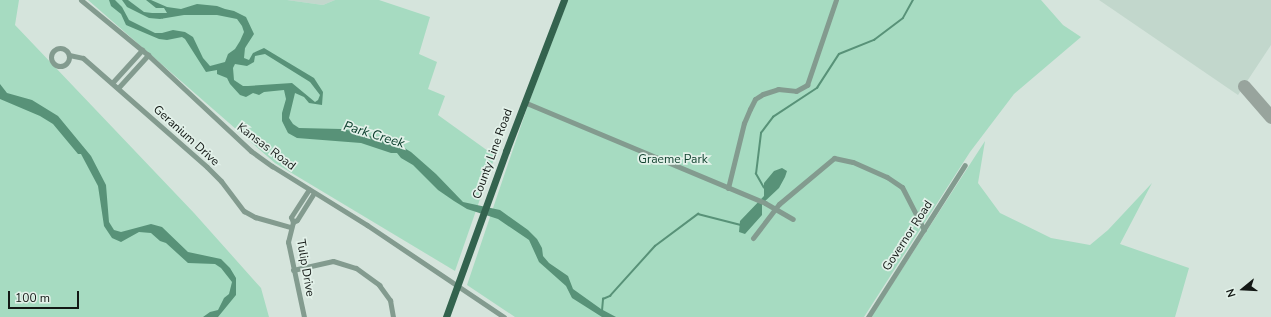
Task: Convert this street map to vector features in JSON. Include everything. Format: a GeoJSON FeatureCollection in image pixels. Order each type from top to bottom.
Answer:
{"type":"FeatureCollection","features":[{"type":"Feature","properties":{"kind":"main road","name":"County Line Road"},"geometry":{"type":"LineString","coordinates":[[446,317],[524,102],[564,0]]}},
{"type":"Feature","properties":{"kind":"street","name":"Kansas Road"},"geometry":{"type":"LineString","coordinates":[[81,0],[148,55],[241,143],[272,166],[367,225],[504,317]]}},
{"type":"Feature","properties":{"kind":"street"},"geometry":{"type":"LineString","coordinates":[[728,188],[744,122],[755,99],[763,94],[778,89],[796,91],[807,85],[836,0]]}},
{"type":"Feature","properties":{"kind":"street"},"geometry":{"type":"LineString","coordinates":[[112,83],[142,50]]}},
{"type":"Feature","properties":{"kind":"street","name":"Geranium Drive"},"geometry":{"type":"LineString","coordinates":[[69,55],[83,58],[118,88],[215,175],[244,211],[255,216],[292,225]]}},
{"type":"Feature","properties":{"kind":"street"},"geometry":{"type":"LineString","coordinates":[[118,88],[148,55]]}},
{"type":"Feature","properties":{"kind":"street"},"geometry":{"type":"LineString","coordinates":[[524,102],[728,188],[765,202],[793,219]]}},
{"type":"Feature","properties":{"kind":"street"},"geometry":{"type":"LineString","coordinates":[[753,238],[779,204],[834,158],[853,162],[887,177],[902,187],[924,230]]}},
{"type":"Feature","properties":{"kind":"street","name":"Governor Road"},"geometry":{"type":"LineString","coordinates":[[868,317],[965,165]]}},
{"type":"Feature","properties":{"kind":"street","name":"Tulip Drive"},"geometry":{"type":"LineString","coordinates":[[304,317],[288,248],[292,225],[291,217],[309,189]]}},
{"type":"Feature","properties":{"kind":"street"},"geometry":{"type":"LineString","coordinates":[[292,225],[297,220],[314,193]]}},
{"type":"Feature","properties":{"kind":"street"},"geometry":{"type":"LineString","coordinates":[[293,270],[333,261],[356,268],[379,285],[390,300],[393,317]]}},
{"type":"Feature","properties":{"kind":"shaded area"},"geometry":{"type":"Polygon","coordinates":[[[109,0],[115,0],[122,7],[129,20],[155,33],[173,30],[185,32],[193,37],[203,58],[210,66],[225,62],[228,54],[235,49],[240,41],[244,32],[237,19],[217,15],[184,15],[160,19],[149,18],[127,7],[122,0],[128,0],[144,12],[167,13],[164,8],[156,8],[146,0],[151,0],[167,7],[181,9],[197,4],[217,6],[234,11],[246,17],[254,34],[245,48],[244,58],[249,60],[253,53],[264,48],[314,78],[323,92],[322,105],[309,103],[304,97],[295,93],[289,118],[293,124],[299,128],[341,129],[358,132],[401,146],[411,152],[436,174],[463,202],[500,210],[528,230],[537,239],[542,248],[543,256],[549,263],[568,276],[573,289],[601,309],[616,317],[602,317],[572,298],[566,286],[539,262],[529,240],[498,219],[467,209],[454,201],[438,190],[413,165],[401,158],[397,153],[391,153],[361,143],[297,138],[288,133],[282,121],[282,113],[286,99],[284,90],[264,92],[259,95],[253,93],[246,97],[240,95],[230,84],[227,78],[217,74],[217,70],[206,72],[185,39],[182,37],[167,40],[159,39],[126,25],[121,14],[111,6],[109,0]],[[265,54],[255,56],[254,62],[247,66],[235,64],[233,68],[234,80],[243,86],[292,83],[315,102],[318,100],[320,95],[310,82],[265,54]]]}},
{"type":"Feature","properties":{"kind":"shaded area"},"geometry":{"type":"Polygon","coordinates":[[[287,0],[335,0],[323,5],[287,0]]]}},
{"type":"Feature","properties":{"kind":"shaded area"},"geometry":{"type":"Polygon","coordinates":[[[1099,0],[1271,0],[1271,45],[1238,95],[1099,0]]]}},
{"type":"Feature","properties":{"kind":"shaded area"},"geometry":{"type":"Polygon","coordinates":[[[0,84],[7,93],[32,100],[58,116],[91,156],[106,185],[109,222],[114,230],[121,232],[151,224],[162,227],[188,252],[221,259],[230,268],[236,278],[236,295],[218,317],[203,317],[210,312],[218,310],[224,298],[229,294],[232,282],[221,268],[215,264],[188,263],[166,243],[160,241],[151,233],[139,232],[121,242],[112,238],[104,226],[98,186],[81,154],[78,154],[53,124],[40,116],[0,99],[0,84]]]}},
{"type":"Feature","properties":{"kind":"shaded area"},"geometry":{"type":"Polygon","coordinates":[[[782,168],[787,171],[785,177],[779,188],[762,204],[762,215],[745,234],[739,232],[740,221],[764,196],[764,183],[774,171],[782,168]]]}},
{"type":"Feature","properties":{"kind":"green space"},"geometry":{"type":"Polygon","coordinates":[[[0,0],[19,0],[15,25],[194,213],[261,288],[269,317],[0,317],[0,0]]]}},
{"type":"Feature","properties":{"kind":"green space"},"geometry":{"type":"Polygon","coordinates":[[[88,0],[287,0],[323,5],[335,0],[379,0],[430,17],[419,54],[437,62],[428,89],[445,96],[438,115],[495,156],[455,271],[275,163],[88,0]]]}},
{"type":"Feature","properties":{"kind":"green space","name":"Graeme Park"},"geometry":{"type":"Polygon","coordinates":[[[568,0],[1041,0],[1063,25],[1081,37],[1014,94],[970,152],[864,317],[515,317],[467,285],[528,105],[568,0]]]}},
{"type":"Feature","properties":{"kind":"green space"},"geometry":{"type":"Polygon","coordinates":[[[985,141],[978,183],[1000,213],[1051,238],[1090,245],[1108,230],[1152,183],[1120,244],[1189,268],[1175,317],[871,317],[985,141]]]}},
{"type":"Feature","properties":{"kind":"waterway"},"geometry":{"type":"LineString","coordinates":[[764,188],[756,174],[761,133],[773,117],[817,88],[839,54],[874,40],[903,18],[913,0]]}},
{"type":"Feature","properties":{"kind":"waterway"},"geometry":{"type":"LineString","coordinates":[[602,311],[603,299],[610,296],[655,246],[698,214],[741,225]]}},
{"type":"Feature","properties":{"kind":"taxiway"},"geometry":{"type":"LineString","coordinates":[[1244,86],[1271,117]]}},
{"type":"Feature","properties":{"kind":"water label","name":"Park Creek"},"geometry":{"type":"Point","coordinates":[374,135]}}]}
